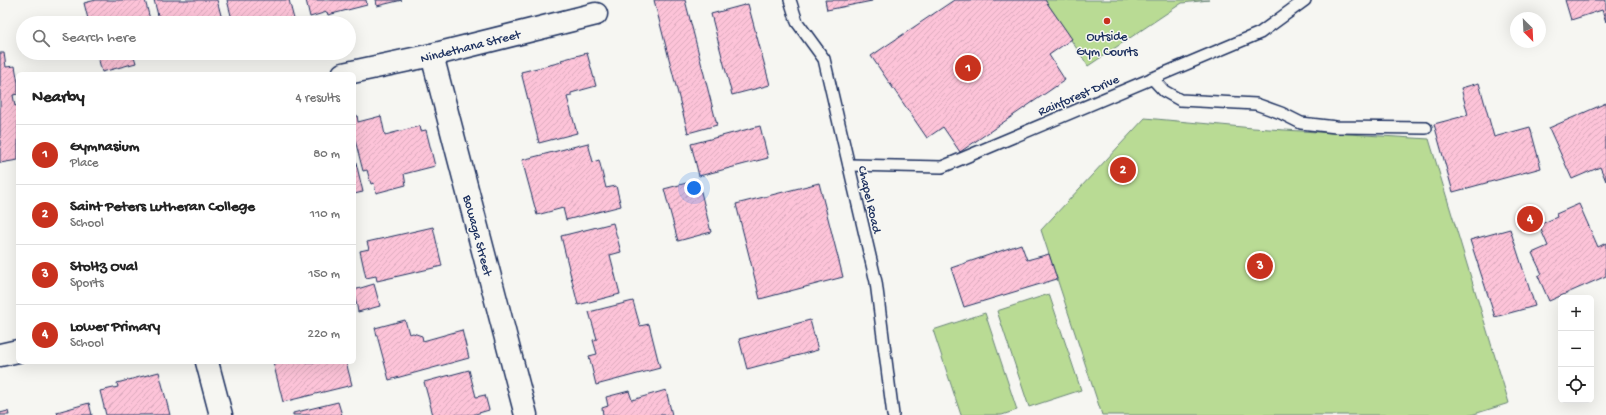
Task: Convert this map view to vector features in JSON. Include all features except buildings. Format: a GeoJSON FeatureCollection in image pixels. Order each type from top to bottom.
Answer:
{"type":"FeatureCollection","features":[{"type":"Feature","properties":{"kind":"street","name":"Nindethana Street"},"geometry":{"type":"LineString","coordinates":[[352,72],[432,55],[596,14]]}},
{"type":"Feature","properties":{"kind":"street","name":"Bowaga Street"},"geometry":{"type":"LineString","coordinates":[[432,55],[526,415]]}},
{"type":"Feature","properties":{"kind":"street"},"geometry":{"type":"LineString","coordinates":[[0,355],[16,351]]}},
{"type":"Feature","properties":{"kind":"street"},"geometry":{"type":"LineString","coordinates":[[207,364],[221,415]]}},
{"type":"Feature","properties":{"kind":"lane","name":"Chapel Road"},"geometry":{"type":"LineString","coordinates":[[790,0],[797,22],[824,59],[876,282],[892,415]]}},
{"type":"Feature","properties":{"kind":"lane","name":"Rainforest Drive"},"geometry":{"type":"LineString","coordinates":[[849,165],[942,167],[1260,33],[1305,0]]}},
{"type":"Feature","properties":{"kind":"lane"},"geometry":{"type":"LineString","coordinates":[[1152,78],[1164,91],[1180,100],[1256,104],[1281,113],[1301,123],[1336,127],[1426,128]]}},
{"type":"Feature","properties":{"kind":"green space","name":"Outside Gym Courts"},"geometry":{"type":"Polygon","coordinates":[[[1045,0],[1209,0],[1182,3],[1088,66],[1045,0]]]}},
{"type":"Feature","properties":{"kind":"green space"},"geometry":{"type":"Polygon","coordinates":[[[1145,118],[1253,128],[1429,139],[1509,403],[1471,415],[1102,415],[1041,230],[1145,118]]]}},
{"type":"Feature","properties":{"kind":"green space"},"geometry":{"type":"Polygon","coordinates":[[[1049,294],[1081,390],[1029,407],[997,311],[1049,294]]]}},
{"type":"Feature","properties":{"kind":"green space"},"geometry":{"type":"Polygon","coordinates":[[[985,313],[1017,410],[1002,415],[961,415],[933,330],[985,313]]]}},
{"type":"Feature","properties":{"kind":"place","name":"Outside Gym Courts"},"geometry":{"type":"Point","coordinates":[1107,21]}},
{"type":"Feature","properties":{"kind":"place","name":"Gymnasium"},"geometry":{"type":"Point","coordinates":[968,68]}},
{"type":"Feature","properties":{"kind":"place","name":"Saint Peters Lutheran College"},"geometry":{"type":"Point","coordinates":[1123,170]}},
{"type":"Feature","properties":{"kind":"place","name":"Lower Primary"},"geometry":{"type":"Point","coordinates":[1530,219]}},
{"type":"Feature","properties":{"kind":"place","name":"Stoltz Oval"},"geometry":{"type":"Point","coordinates":[1260,266]}}]}
